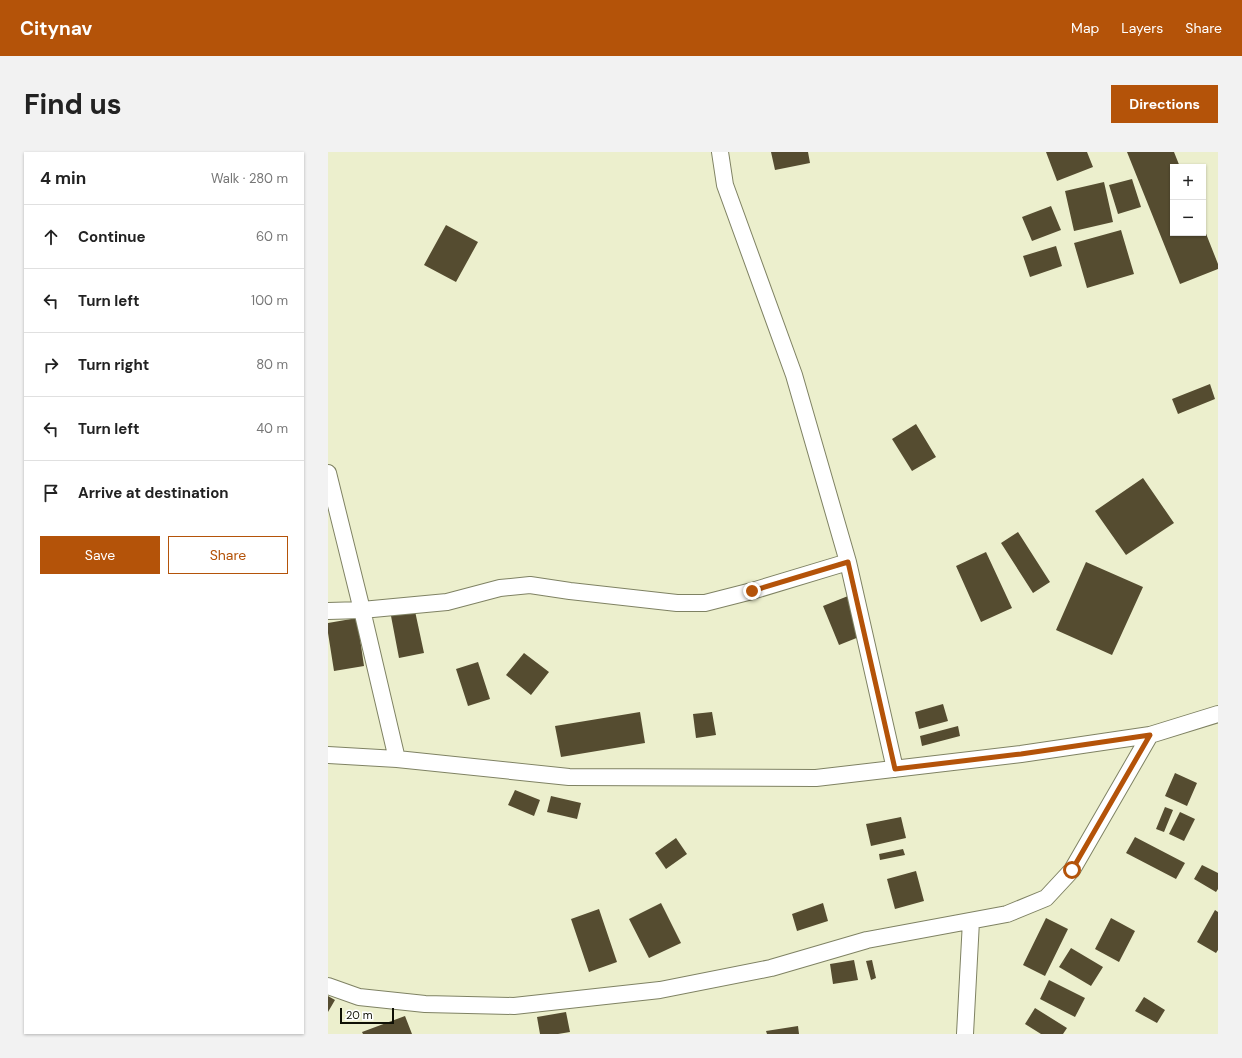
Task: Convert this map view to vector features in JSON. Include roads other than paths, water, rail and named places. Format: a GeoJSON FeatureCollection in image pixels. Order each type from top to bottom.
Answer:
{"type":"FeatureCollection","features":[{"type":"Feature","properties":{"kind":"street"},"geometry":{"type":"LineString","coordinates":[[720,152],[725,186],[794,375],[848,562],[895,769]]}},
{"type":"Feature","properties":{"kind":"street"},"geometry":{"type":"LineString","coordinates":[[328,473],[397,759]]}},
{"type":"Feature","properties":{"kind":"street"},"geometry":{"type":"LineString","coordinates":[[328,611],[362,610],[447,602],[500,588],[530,585],[677,603],[705,602],[752,591],[848,562]]}},
{"type":"Feature","properties":{"kind":"street"},"geometry":{"type":"LineString","coordinates":[[328,755],[397,759],[569,777],[816,778],[1021,754],[1150,735],[1218,714]]}},
{"type":"Feature","properties":{"kind":"street"},"geometry":{"type":"LineString","coordinates":[[328,986],[359,997],[425,1004],[514,1006],[660,990],[771,968],[867,940],[1007,914],[1046,898],[1072,870],[1150,735]]}},
{"type":"Feature","properties":{"kind":"street"},"geometry":{"type":"LineString","coordinates":[[965,1034],[971,921]]}}]}
